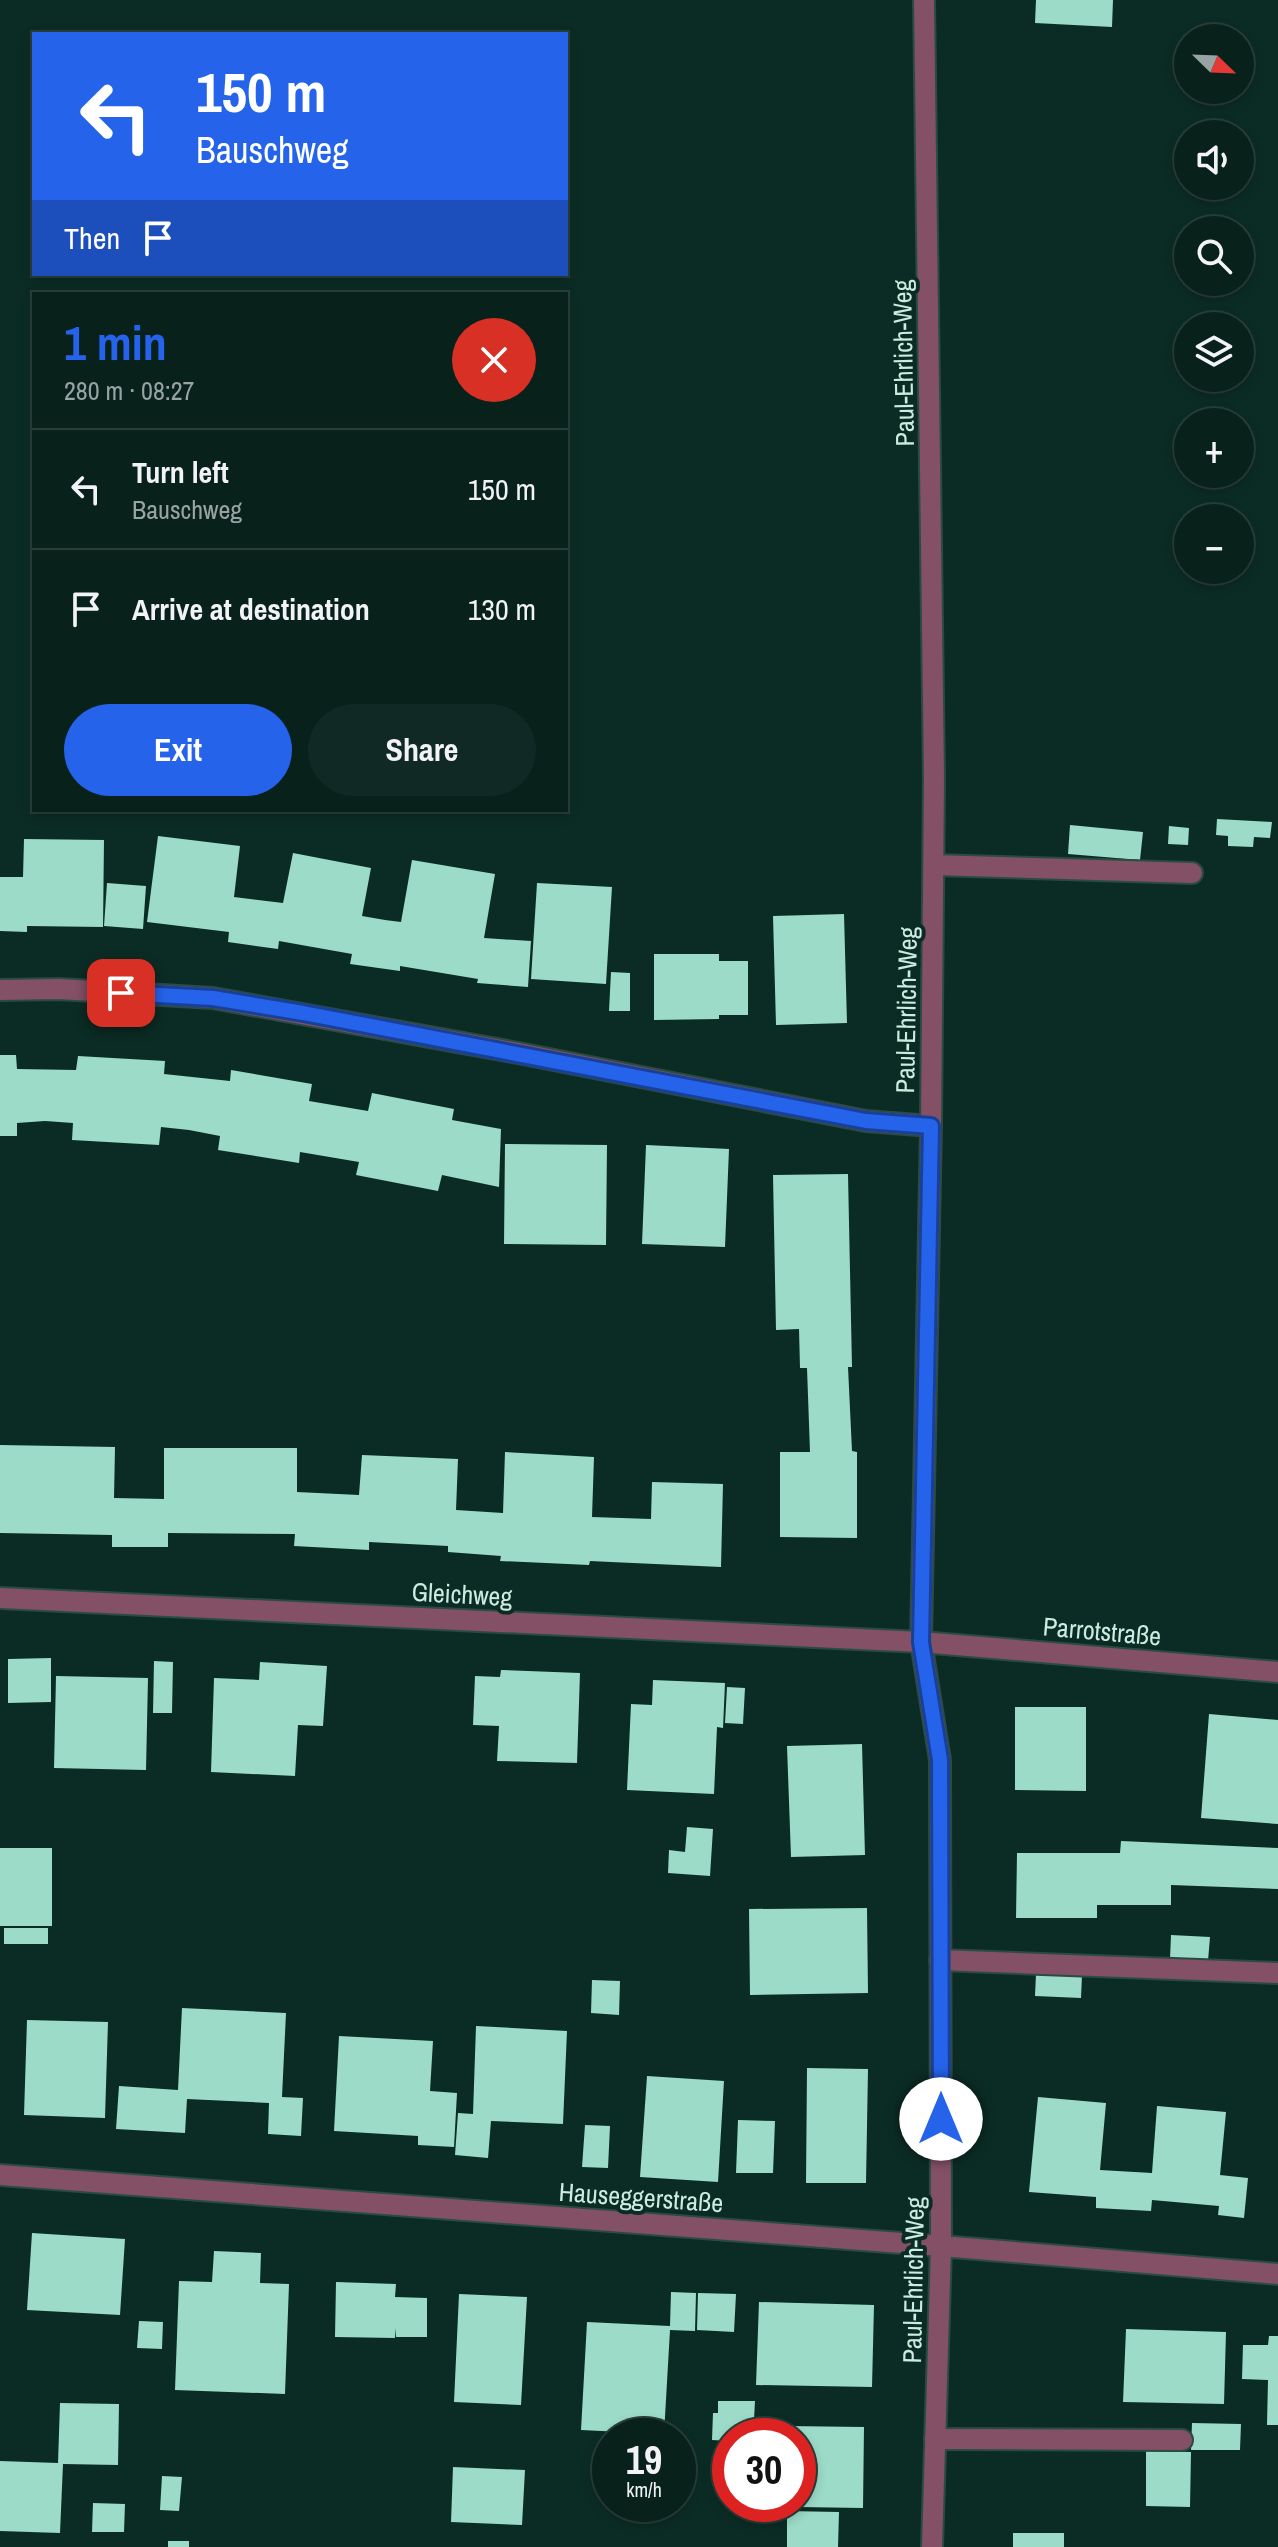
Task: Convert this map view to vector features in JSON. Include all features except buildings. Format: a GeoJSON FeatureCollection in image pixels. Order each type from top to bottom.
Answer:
{"type":"FeatureCollection","features":[{"type":"Feature","properties":{"kind":"street","name":"Paul-Ehrlich-Weg"},"geometry":{"type":"LineString","coordinates":[[924,0],[934,865],[921,1642],[940,1760],[941,2246],[932,2547]]}},
{"type":"Feature","properties":{"kind":"street"},"geometry":{"type":"LineString","coordinates":[[934,865],[1192,873]]}},
{"type":"Feature","properties":{"kind":"street"},"geometry":{"type":"LineString","coordinates":[[0,990],[59,989],[213,998],[471,1044],[866,1121],[931,1126]]}},
{"type":"Feature","properties":{"kind":"street","name":"Gleichweg"},"geometry":{"type":"LineString","coordinates":[[0,1598],[921,1642]]}},
{"type":"Feature","properties":{"kind":"street","name":"Parrotstraße"},"geometry":{"type":"LineString","coordinates":[[921,1642],[1278,1672]]}},
{"type":"Feature","properties":{"kind":"street"},"geometry":{"type":"LineString","coordinates":[[940,1960],[1278,1973]]}},
{"type":"Feature","properties":{"kind":"street","name":"Hauseggerstraße"},"geometry":{"type":"LineString","coordinates":[[0,2175],[1278,2274]]}},
{"type":"Feature","properties":{"kind":"street"},"geometry":{"type":"LineString","coordinates":[[935,2439],[1182,2440]]}},
{"type":"Feature","properties":{"kind":"route"},"geometry":{"type":"LineString","coordinates":[[121,993],[213,998],[866,1121],[931,1126],[921,1642],[940,1760],[941,2119]]}}]}
